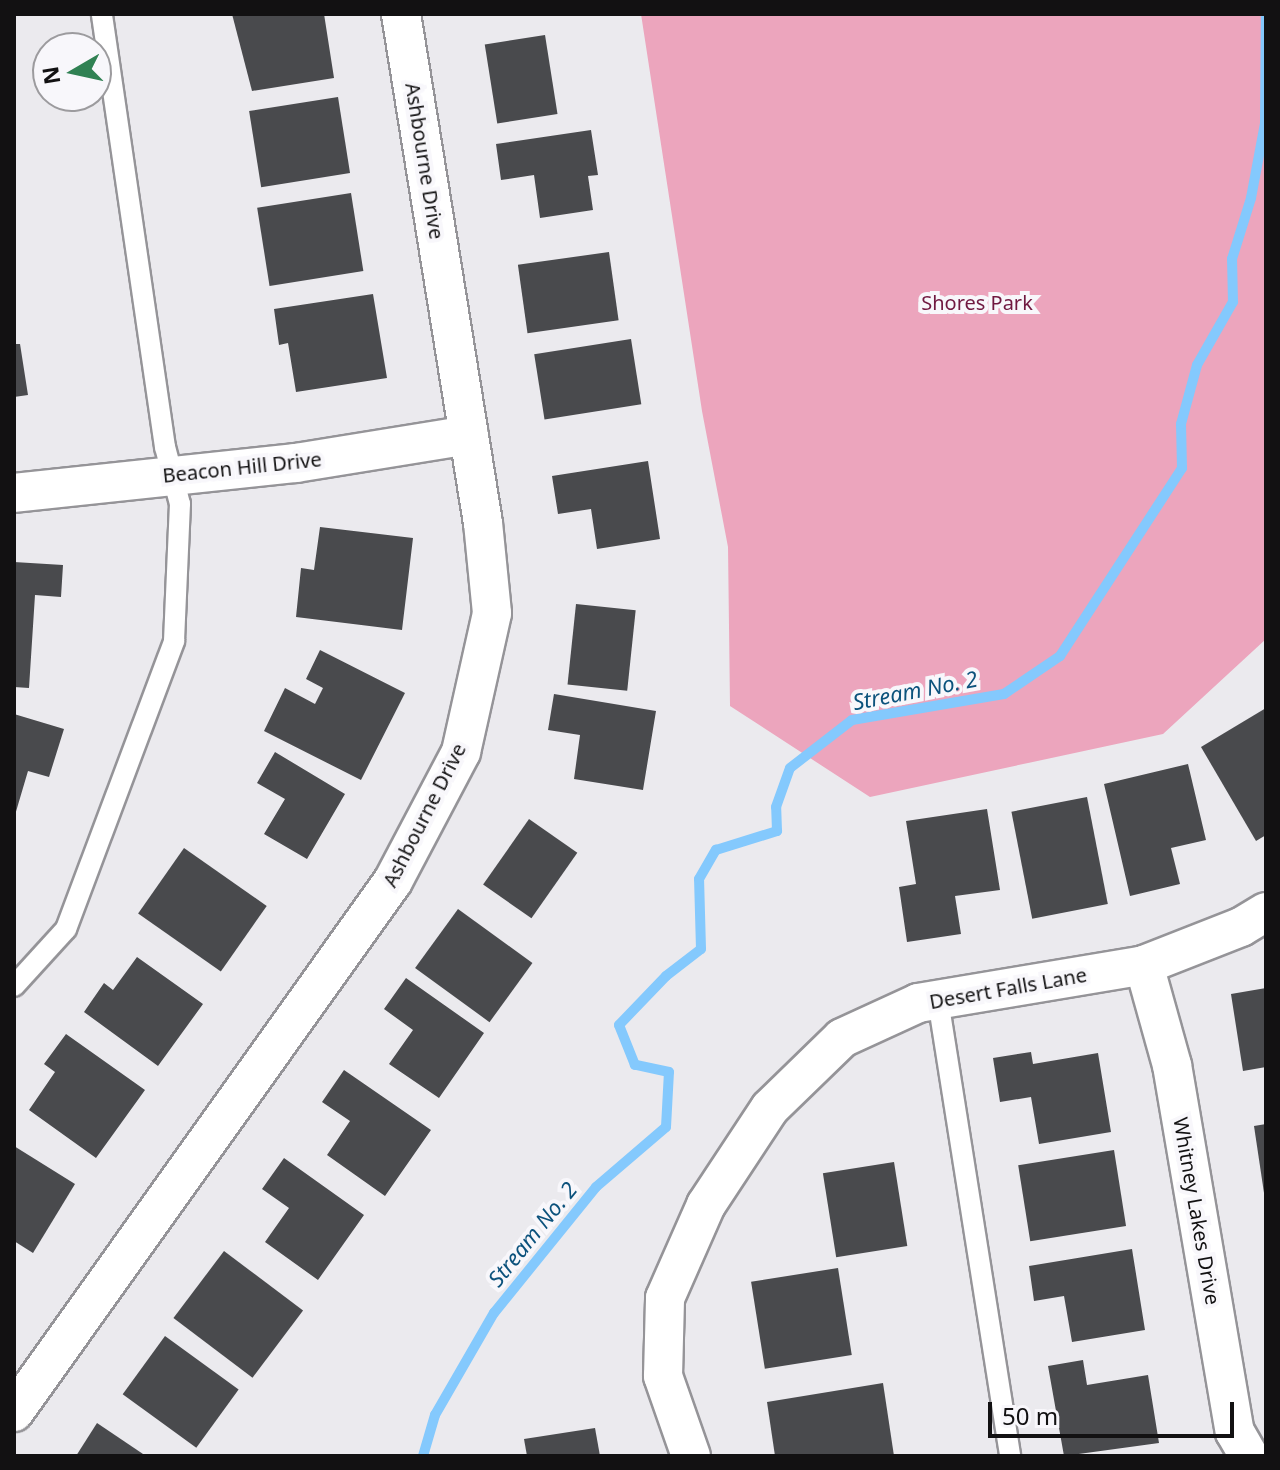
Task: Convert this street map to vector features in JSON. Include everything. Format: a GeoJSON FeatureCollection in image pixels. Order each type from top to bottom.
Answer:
{"type":"FeatureCollection","features":[{"type":"Feature","properties":{"kind":"street","name":"Ashbourne Drive"},"geometry":{"type":"LineString","coordinates":[[14,1412],[393,881],[461,752],[492,613],[469,435],[401,14]]}},
{"type":"Feature","properties":{"kind":"street","name":"Beacon Hill Drive"},"geometry":{"type":"LineString","coordinates":[[14,493],[296,463],[469,435]]}},
{"type":"Feature","properties":{"kind":"street","name":"Desert Falls Lane"},"geometry":{"type":"LineString","coordinates":[[691,1456],[663,1376],[665,1298],[706,1205],[770,1108],[842,1038],[918,1003],[1144,965],[1241,927],[1266,912]]}},
{"type":"Feature","properties":{"kind":"street","name":"Whitney Lakes Drive"},"geometry":{"type":"LineString","coordinates":[[1144,965],[1172,1065],[1235,1432],[1249,1456]]}},
{"type":"Feature","properties":{"kind":"lane"},"geometry":{"type":"LineString","coordinates":[[14,986],[66,929],[174,641],[180,504],[102,14]]}},
{"type":"Feature","properties":{"kind":"lane"},"geometry":{"type":"LineString","coordinates":[[938,1000],[1010,1456]]}},
{"type":"Feature","properties":{"kind":"green space","name":"Shores Park"},"geometry":{"type":"Polygon","coordinates":[[[641,14],[1266,14],[1266,639],[1163,734],[870,797],[730,706],[728,547],[702,411],[641,14]]]}},
{"type":"Feature","properties":{"kind":"building"},"geometry":{"type":"Polygon","coordinates":[[[232,14],[324,14],[334,78],[252,91],[232,14]]]}},
{"type":"Feature","properties":{"kind":"building"},"geometry":{"type":"Polygon","coordinates":[[[545,35],[558,114],[497,124],[485,45],[545,35]]]}},
{"type":"Feature","properties":{"kind":"building"},"geometry":{"type":"Polygon","coordinates":[[[338,97],[350,173],[261,187],[249,111],[338,97]]]}},
{"type":"Feature","properties":{"kind":"building"},"geometry":{"type":"Polygon","coordinates":[[[591,130],[598,175],[588,176],[593,210],[540,218],[534,175],[501,180],[496,144],[591,130]]]}},
{"type":"Feature","properties":{"kind":"building"},"geometry":{"type":"Polygon","coordinates":[[[351,193],[363,271],[270,286],[257,208],[351,193]]]}},
{"type":"Feature","properties":{"kind":"building"},"geometry":{"type":"Polygon","coordinates":[[[609,252],[619,320],[527,333],[518,265],[609,252]]]}},
{"type":"Feature","properties":{"kind":"building"},"geometry":{"type":"Polygon","coordinates":[[[373,294],[387,378],[296,392],[288,343],[279,345],[274,309],[373,294]]]}},
{"type":"Feature","properties":{"kind":"building"},"geometry":{"type":"Polygon","coordinates":[[[631,339],[641,404],[545,420],[534,354],[631,339]]]}},
{"type":"Feature","properties":{"kind":"building"},"geometry":{"type":"Polygon","coordinates":[[[14,344],[20,344],[28,395],[14,397],[14,344]]]}},
{"type":"Feature","properties":{"kind":"building"},"geometry":{"type":"Polygon","coordinates":[[[648,461],[660,539],[597,549],[591,509],[558,514],[552,476],[648,461]]]}},
{"type":"Feature","properties":{"kind":"building"},"geometry":{"type":"Polygon","coordinates":[[[320,527],[413,538],[402,630],[296,617],[301,568],[314,570],[320,527]]]}},
{"type":"Feature","properties":{"kind":"building"},"geometry":{"type":"Polygon","coordinates":[[[14,562],[63,565],[61,597],[35,595],[29,688],[14,687],[14,562]]]}},
{"type":"Feature","properties":{"kind":"building"},"geometry":{"type":"Polygon","coordinates":[[[576,604],[636,610],[627,691],[568,685],[576,604]]]}},
{"type":"Feature","properties":{"kind":"building"},"geometry":{"type":"Polygon","coordinates":[[[320,650],[405,693],[361,780],[264,731],[285,688],[315,704],[323,688],[306,679],[320,650]]]}},
{"type":"Feature","properties":{"kind":"building"},"geometry":{"type":"Polygon","coordinates":[[[554,694],[656,711],[643,790],[574,779],[580,735],[548,730],[554,694]]]}},
{"type":"Feature","properties":{"kind":"building"},"geometry":{"type":"Polygon","coordinates":[[[1266,708],[1266,835],[1256,841],[1201,747],[1266,708]]]}},
{"type":"Feature","properties":{"kind":"building"},"geometry":{"type":"Polygon","coordinates":[[[14,714],[64,729],[49,777],[28,771],[15,815],[14,714]]]}},
{"type":"Feature","properties":{"kind":"building"},"geometry":{"type":"Polygon","coordinates":[[[275,752],[345,794],[307,859],[264,834],[285,799],[257,783],[275,752]]]}},
{"type":"Feature","properties":{"kind":"building"},"geometry":{"type":"Polygon","coordinates":[[[1188,764],[1206,840],[1171,848],[1180,884],[1130,896],[1104,784],[1188,764]]]}},
{"type":"Feature","properties":{"kind":"building"},"geometry":{"type":"Polygon","coordinates":[[[1087,797],[1108,904],[1032,919],[1011,812],[1087,797]]]}},
{"type":"Feature","properties":{"kind":"building"},"geometry":{"type":"Polygon","coordinates":[[[987,809],[1000,890],[955,896],[961,934],[907,942],[899,887],[916,884],[906,821],[987,809]]]}},
{"type":"Feature","properties":{"kind":"building"},"geometry":{"type":"Polygon","coordinates":[[[529,819],[577,853],[531,918],[483,885],[529,819]]]}},
{"type":"Feature","properties":{"kind":"building"},"geometry":{"type":"Polygon","coordinates":[[[184,848],[267,906],[221,971],[138,914],[184,848]]]}},
{"type":"Feature","properties":{"kind":"building"},"geometry":{"type":"Polygon","coordinates":[[[458,909],[532,963],[490,1022],[415,968],[458,909]]]}},
{"type":"Feature","properties":{"kind":"building"},"geometry":{"type":"Polygon","coordinates":[[[137,957],[203,1004],[158,1066],[84,1012],[104,983],[113,990],[137,957]]]}},
{"type":"Feature","properties":{"kind":"building"},"geometry":{"type":"Polygon","coordinates":[[[406,978],[484,1033],[439,1098],[389,1064],[413,1030],[384,1009],[406,978]]]}},
{"type":"Feature","properties":{"kind":"building"},"geometry":{"type":"Polygon","coordinates":[[[1266,988],[1266,1067],[1243,1071],[1231,994],[1266,988]]]}},
{"type":"Feature","properties":{"kind":"building"},"geometry":{"type":"Polygon","coordinates":[[[66,1034],[145,1090],[96,1158],[29,1110],[55,1072],[44,1064],[66,1034]]]}},
{"type":"Feature","properties":{"kind":"building"},"geometry":{"type":"Polygon","coordinates":[[[1031,1052],[1033,1064],[1098,1053],[1111,1132],[1039,1144],[1031,1097],[1000,1102],[993,1058],[1031,1052]]]}},
{"type":"Feature","properties":{"kind":"building"},"geometry":{"type":"Polygon","coordinates":[[[344,1070],[431,1130],[385,1196],[327,1155],[350,1121],[322,1102],[344,1070]]]}},
{"type":"Feature","properties":{"kind":"building"},"geometry":{"type":"Polygon","coordinates":[[[1266,1124],[1266,1193],[1264,1193],[1254,1126],[1266,1124]]]}},
{"type":"Feature","properties":{"kind":"building"},"geometry":{"type":"Polygon","coordinates":[[[14,1146],[75,1184],[33,1253],[14,1241],[14,1146]]]}},
{"type":"Feature","properties":{"kind":"building"},"geometry":{"type":"Polygon","coordinates":[[[1114,1150],[1126,1226],[1030,1241],[1018,1165],[1114,1150]]]}},
{"type":"Feature","properties":{"kind":"building"},"geometry":{"type":"Polygon","coordinates":[[[284,1158],[364,1215],[318,1280],[265,1242],[289,1208],[262,1189],[284,1158]]]}},
{"type":"Feature","properties":{"kind":"building"},"geometry":{"type":"Polygon","coordinates":[[[894,1162],[907,1246],[836,1257],[823,1173],[894,1162]]]}},
{"type":"Feature","properties":{"kind":"building"},"geometry":{"type":"Polygon","coordinates":[[[1132,1249],[1145,1330],[1072,1342],[1064,1296],[1034,1301],[1029,1266],[1132,1249]]]}},
{"type":"Feature","properties":{"kind":"building"},"geometry":{"type":"Polygon","coordinates":[[[224,1251],[303,1311],[253,1378],[173,1318],[224,1251]]]}},
{"type":"Feature","properties":{"kind":"building"},"geometry":{"type":"Polygon","coordinates":[[[838,1268],[852,1355],[765,1369],[751,1282],[838,1268]]]}},
{"type":"Feature","properties":{"kind":"building"},"geometry":{"type":"Polygon","coordinates":[[[165,1336],[239,1389],[196,1448],[123,1394],[165,1336]]]}},
{"type":"Feature","properties":{"kind":"building"},"geometry":{"type":"Polygon","coordinates":[[[1083,1360],[1087,1385],[1148,1375],[1159,1443],[1064,1456],[1048,1366],[1083,1360]]]}},
{"type":"Feature","properties":{"kind":"building"},"geometry":{"type":"Polygon","coordinates":[[[883,1383],[894,1456],[775,1456],[767,1402],[883,1383]]]}},
{"type":"Feature","properties":{"kind":"building"},"geometry":{"type":"Polygon","coordinates":[[[97,1423],[146,1456],[76,1456],[97,1423]]]}},
{"type":"Feature","properties":{"kind":"building"},"geometry":{"type":"Polygon","coordinates":[[[595,1428],[600,1456],[527,1456],[524,1439],[595,1428]]]}},
{"type":"Feature","properties":{"kind":"waterway","name":"Stream No. 2"},"geometry":{"type":"LineString","coordinates":[[423,1456],[435,1415],[494,1313],[596,1187],[666,1127],[669,1072],[635,1065],[619,1025],[666,976],[701,949],[699,879],[716,850],[777,831],[776,807],[790,768],[852,720],[1004,694],[1060,656],[1182,468],[1181,424],[1197,365],[1233,302],[1232,259],[1251,198],[1265,123],[1266,16]]}}]}
